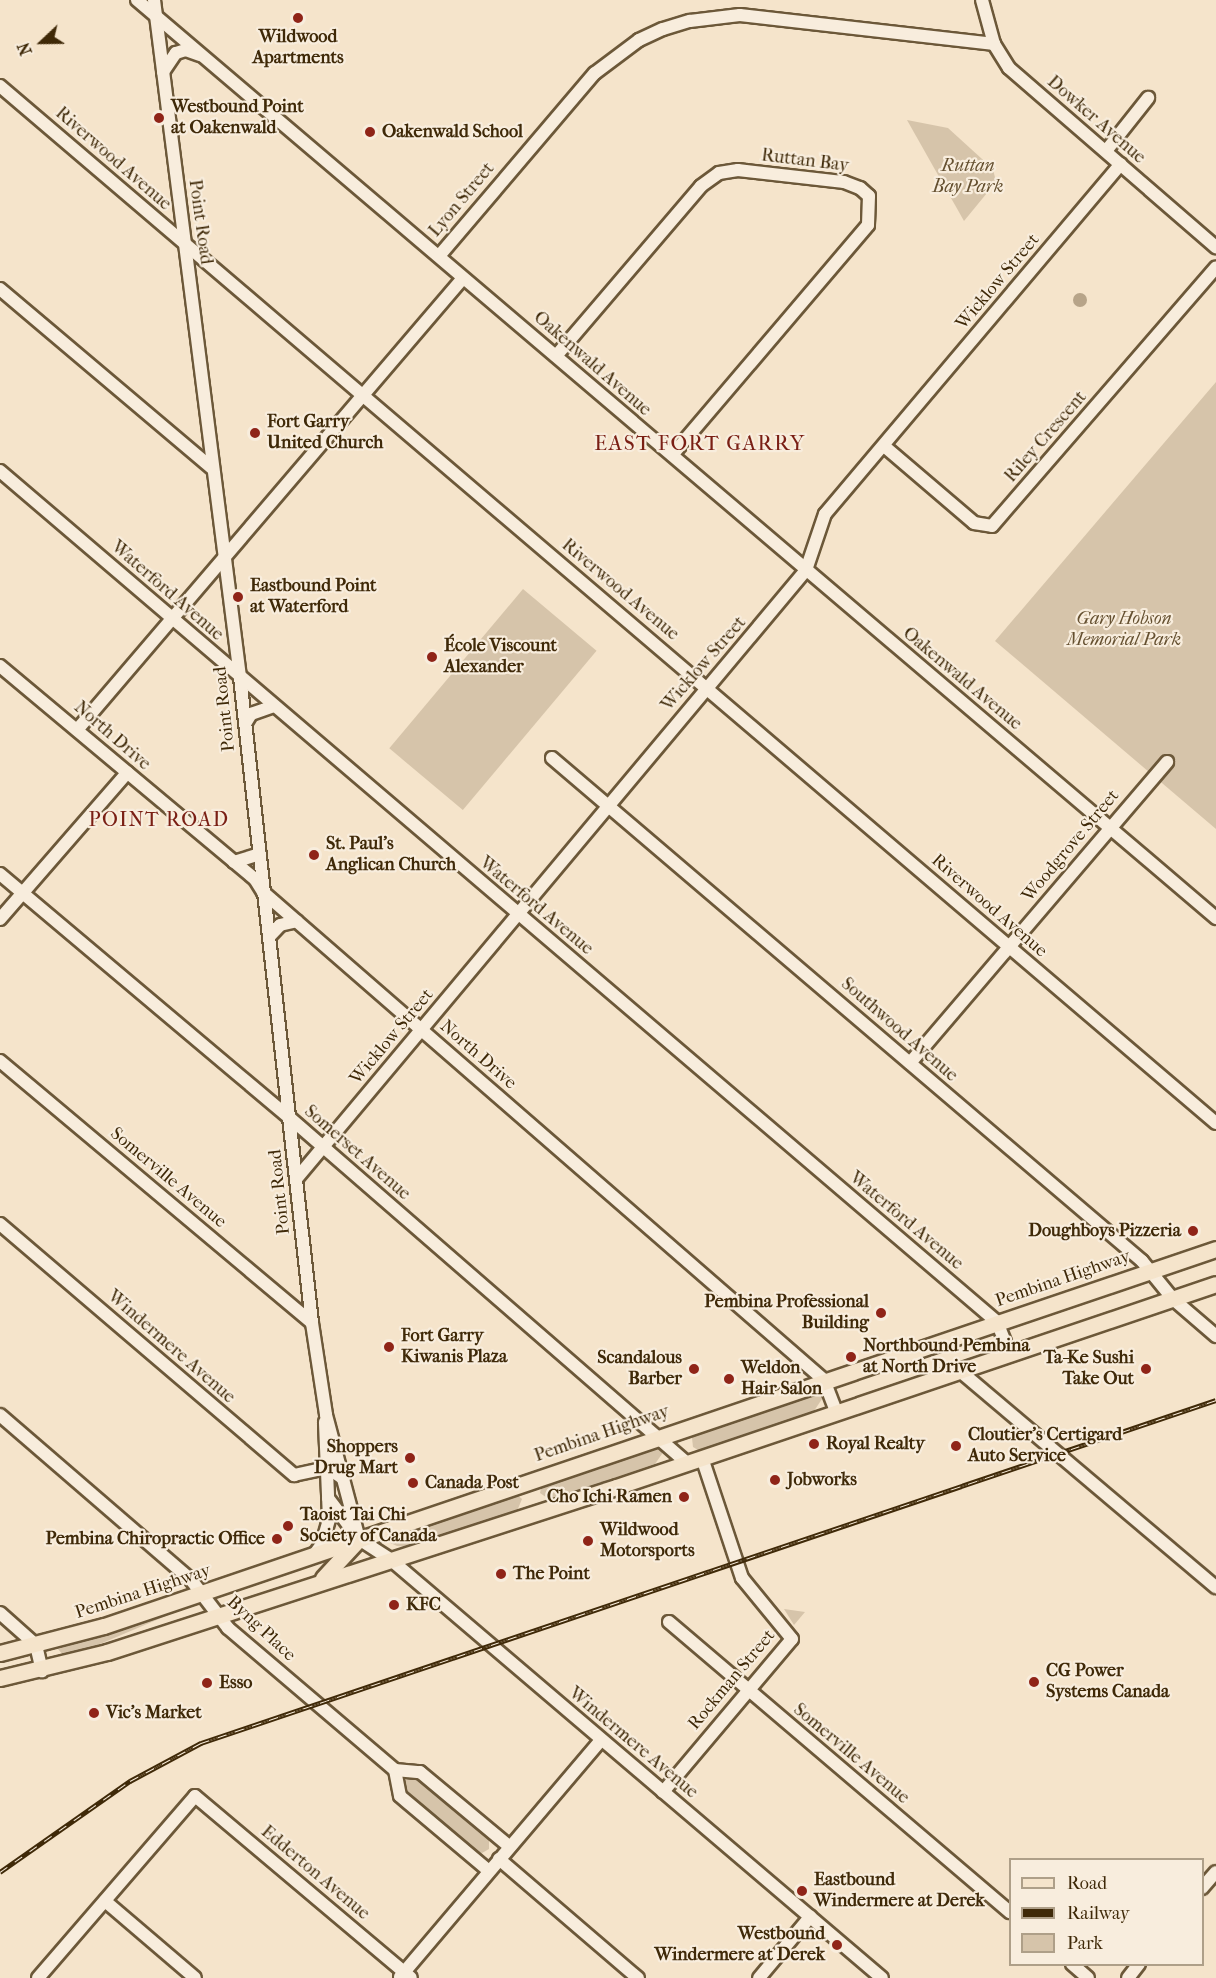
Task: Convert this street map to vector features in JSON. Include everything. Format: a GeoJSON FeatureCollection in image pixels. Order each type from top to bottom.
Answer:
{"type":"FeatureCollection","features":[{"type":"Feature","properties":{"kind":"main road","name":"Pembina Highway"},"geometry":{"type":"LineString","coordinates":[[0,1653],[36,1645],[203,1593],[659,1435],[1216,1249]]}},
{"type":"Feature","properties":{"kind":"main road"},"geometry":{"type":"LineString","coordinates":[[0,1678],[42,1671],[215,1616],[694,1460],[1216,1284]]}},
{"type":"Feature","properties":{"kind":"main road"},"geometry":{"type":"LineString","coordinates":[[321,1580],[359,1539]]}},
{"type":"Feature","properties":{"kind":"street","name":"Oakenwald Avenue"},"geometry":{"type":"LineString","coordinates":[[137,0],[1216,918]]}},
{"type":"Feature","properties":{"kind":"street","name":"Point Road"},"geometry":{"type":"LineString","coordinates":[[154,0],[240,677],[312,1323],[326,1415],[359,1539]]}},
{"type":"Feature","properties":{"kind":"street","name":"Dowker Avenue"},"geometry":{"type":"LineString","coordinates":[[982,0],[994,44],[1009,68],[1216,247]]}},
{"type":"Feature","properties":{"kind":"street","name":"Lyon Street"},"geometry":{"type":"LineString","coordinates":[[439,256],[595,73],[639,40],[663,29],[690,21],[741,15],[994,44]]}},
{"type":"Feature","properties":{"kind":"street"},"geometry":{"type":"LineString","coordinates":[[162,73],[176,53],[186,50],[203,56]]}},
{"type":"Feature","properties":{"kind":"street","name":"Riverwood Avenue"},"geometry":{"type":"LineString","coordinates":[[0,86],[1216,1122]]}},
{"type":"Feature","properties":{"kind":"street"},"geometry":{"type":"LineString","coordinates":[[1106,151],[1148,98]]}},
{"type":"Feature","properties":{"kind":"street","name":"Wicklow Street"},"geometry":{"type":"LineString","coordinates":[[297,1178],[518,915],[608,803],[806,570],[825,514],[1121,164]]}},
{"type":"Feature","properties":{"kind":"street","name":"Ruttan Bay"},"geometry":{"type":"LineString","coordinates":[[556,356],[700,186],[719,173],[738,170],[844,182],[861,188],[869,196],[868,225],[672,455]]}},
{"type":"Feature","properties":{"kind":"street","name":"Riley Crescent"},"geometry":{"type":"LineString","coordinates":[[884,446],[974,523],[992,526],[1216,267]]}},
{"type":"Feature","properties":{"kind":"street"},"geometry":{"type":"LineString","coordinates":[[77,730],[463,278]]}},
{"type":"Feature","properties":{"kind":"street"},"geometry":{"type":"LineString","coordinates":[[0,289],[213,469]]}},
{"type":"Feature","properties":{"kind":"street","name":"Waterford Avenue"},"geometry":{"type":"LineString","coordinates":[[0,471],[997,1322],[1010,1354]]}},
{"type":"Feature","properties":{"kind":"street","name":"North Drive"},"geometry":{"type":"LineString","coordinates":[[0,666],[234,862],[263,892],[824,1380],[836,1412]]}},
{"type":"Feature","properties":{"kind":"street"},"geometry":{"type":"LineString","coordinates":[[245,724],[251,714],[274,706]]}},
{"type":"Feature","properties":{"kind":"street","name":"Southwood Avenue"},"geometry":{"type":"LineString","coordinates":[[552,758],[608,803],[1151,1270],[1173,1299],[1216,1335]]}},
{"type":"Feature","properties":{"kind":"street","name":"Woodgrove Street"},"geometry":{"type":"LineString","coordinates":[[910,1063],[1167,762]]}},
{"type":"Feature","properties":{"kind":"street"},"geometry":{"type":"LineString","coordinates":[[0,919],[127,773]]}},
{"type":"Feature","properties":{"kind":"street"},"geometry":{"type":"LineString","coordinates":[[234,862],[260,854]]}},
{"type":"Feature","properties":{"kind":"street","name":"Somerset Avenue"},"geometry":{"type":"LineString","coordinates":[[0,874],[290,1118],[659,1435],[694,1460]]}},
{"type":"Feature","properties":{"kind":"street"},"geometry":{"type":"LineString","coordinates":[[269,937],[280,925],[297,921]]}},
{"type":"Feature","properties":{"kind":"street","name":"Somerville Avenue"},"geometry":{"type":"LineString","coordinates":[[0,1061],[312,1323]]}},
{"type":"Feature","properties":{"kind":"street","name":"Windermere Avenue"},"geometry":{"type":"LineString","coordinates":[[0,1224],[294,1475],[326,1467]]}},
{"type":"Feature","properties":{"kind":"street"},"geometry":{"type":"LineString","coordinates":[[960,1371],[1216,1587]]}},
{"type":"Feature","properties":{"kind":"street","name":"Byng Place"},"geometry":{"type":"LineString","coordinates":[[0,1415],[203,1593],[215,1616],[395,1770]]}},
{"type":"Feature","properties":{"kind":"street","name":"Point Road"},"geometry":{"type":"LineString","coordinates":[[314,1556],[327,1526],[326,1415]]}},
{"type":"Feature","properties":{"kind":"street","name":"Rockman Street"},"geometry":{"type":"LineString","coordinates":[[663,1792],[792,1639],[742,1578],[694,1460]]}},
{"type":"Feature","properties":{"kind":"street"},"geometry":{"type":"LineString","coordinates":[[326,1467],[344,1479]]}},
{"type":"Feature","properties":{"kind":"street"},"geometry":{"type":"LineString","coordinates":[[328,1497],[359,1539]]}},
{"type":"Feature","properties":{"kind":"street","name":"Windermere Avenue"},"geometry":{"type":"LineString","coordinates":[[359,1539],[390,1559],[882,1978]]}},
{"type":"Feature","properties":{"kind":"street"},"geometry":{"type":"LineString","coordinates":[[0,1613],[36,1645],[42,1671]]}},
{"type":"Feature","properties":{"kind":"street","name":"Somerville Avenue"},"geometry":{"type":"LineString","coordinates":[[669,1622],[1009,1910]]}},
{"type":"Feature","properties":{"kind":"street"},"geometry":{"type":"LineString","coordinates":[[405,1976],[489,1871],[601,1740]]}},
{"type":"Feature","properties":{"kind":"street"},"geometry":{"type":"LineString","coordinates":[[489,1871],[400,1796],[395,1770],[420,1772],[510,1847]]}},
{"type":"Feature","properties":{"kind":"street","name":"Edderton Avenue"},"geometry":{"type":"LineString","coordinates":[[105,1901],[195,1796],[405,1976]]}},
{"type":"Feature","properties":{"kind":"street"},"geometry":{"type":"LineString","coordinates":[[500,1859],[638,1978]]}},
{"type":"Feature","properties":{"kind":"street"},"geometry":{"type":"LineString","coordinates":[[1204,1887],[1216,1872]]}},
{"type":"Feature","properties":{"kind":"street"},"geometry":{"type":"LineString","coordinates":[[38,1978],[105,1901],[195,1978]]}},
{"type":"Feature","properties":{"kind":"street"},"geometry":{"type":"LineString","coordinates":[[759,1978],[810,1917]]}},
{"type":"Feature","properties":{"kind":"street"},"geometry":{"type":"LineString","coordinates":[[1073,1966],[1088,1978]]}},
{"type":"Feature","properties":{"kind":"street"},"geometry":{"type":"LineString","coordinates":[[1128,1978],[1138,1966]]}},
{"type":"Feature","properties":{"kind":"green space","name":"Ruttan Bay Park"},"geometry":{"type":"Polygon","coordinates":[[[907,120],[948,128],[993,169],[996,182],[964,221],[907,120]]]}},
{"type":"Feature","properties":{"kind":"green space","name":"Gary Hobson Memorial Park"},"geometry":{"type":"Polygon","coordinates":[[[1216,382],[1216,829],[995,641],[1216,382]]]}},
{"type":"Feature","properties":{"kind":"green space"},"geometry":{"type":"Polygon","coordinates":[[[523,589],[597,651],[463,810],[389,748],[523,589]]]}},
{"type":"Feature","properties":{"kind":"green space"},"geometry":{"type":"Polygon","coordinates":[[[820,1390],[824,1396],[814,1411],[698,1450],[693,1447],[692,1438],[699,1431],[820,1390]]]}},
{"type":"Feature","properties":{"kind":"green space"},"geometry":{"type":"Polygon","coordinates":[[[658,1443],[664,1451],[655,1464],[550,1500],[540,1493],[542,1484],[658,1443]]]}},
{"type":"Feature","properties":{"kind":"green space"},"geometry":{"type":"Polygon","coordinates":[[[515,1493],[522,1499],[517,1511],[409,1547],[397,1546],[384,1540],[515,1493]]]}},
{"type":"Feature","properties":{"kind":"green space"},"geometry":{"type":"Polygon","coordinates":[[[187,1607],[93,1647],[64,1656],[58,1649],[187,1607]]]}},
{"type":"Feature","properties":{"kind":"green space"},"geometry":{"type":"Polygon","coordinates":[[[784,1609],[805,1612],[794,1625],[784,1609]]]}},
{"type":"Feature","properties":{"kind":"green space"},"geometry":{"type":"Polygon","coordinates":[[[414,1774],[489,1837],[489,1849],[482,1853],[474,1850],[405,1792],[402,1781],[414,1774]]]}},
{"type":"Feature","properties":{"kind":"shaded area"},"geometry":{"type":"Polygon","coordinates":[[[1080,293],[1085,295],[1087,300],[1085,305],[1080,307],[1075,305],[1073,300],[1075,295],[1080,293]]]}},
{"type":"Feature","properties":{"kind":"railway"},"geometry":{"type":"LineString","coordinates":[[0,1872],[130,1781],[201,1743],[1216,1400]]}},
{"type":"Feature","properties":{"kind":"place","name":"Wildwood Apartments"},"geometry":{"type":"Point","coordinates":[298,18]}},
{"type":"Feature","properties":{"kind":"place","name":"Westbound Point at Oakenwald"},"geometry":{"type":"Point","coordinates":[159,118]}},
{"type":"Feature","properties":{"kind":"place","name":"Oakenwald School"},"geometry":{"type":"Point","coordinates":[370,132]}},
{"type":"Feature","properties":{"kind":"place","name":"Fort Garry United Church"},"geometry":{"type":"Point","coordinates":[255,433]}},
{"type":"Feature","properties":{"kind":"place","name":"Eastbound Point at Waterford"},"geometry":{"type":"Point","coordinates":[238,597]}},
{"type":"Feature","properties":{"kind":"place","name":"École Viscount Alexander"},"geometry":{"type":"Point","coordinates":[432,657]}},
{"type":"Feature","properties":{"kind":"place","name":"St. Paul's Anglican Church"},"geometry":{"type":"Point","coordinates":[314,855]}},
{"type":"Feature","properties":{"kind":"place","name":"Doughboys Pizzeria"},"geometry":{"type":"Point","coordinates":[1193,1231]}},
{"type":"Feature","properties":{"kind":"place","name":"Pembina Professional Building"},"geometry":{"type":"Point","coordinates":[881,1313]}},
{"type":"Feature","properties":{"kind":"place","name":"Fort Garry Kiwanis Plaza"},"geometry":{"type":"Point","coordinates":[389,1347]}},
{"type":"Feature","properties":{"kind":"place","name":"Northbound Pembina at North Drive"},"geometry":{"type":"Point","coordinates":[851,1357]}},
{"type":"Feature","properties":{"kind":"place","name":"Scandalous Barber"},"geometry":{"type":"Point","coordinates":[694,1369]}},
{"type":"Feature","properties":{"kind":"place","name":"Ta-Ke Sushi Take Out"},"geometry":{"type":"Point","coordinates":[1146,1369]}},
{"type":"Feature","properties":{"kind":"place","name":"Weldon Hair Salon"},"geometry":{"type":"Point","coordinates":[729,1379]}},
{"type":"Feature","properties":{"kind":"place","name":"Royal Realty"},"geometry":{"type":"Point","coordinates":[814,1444]}},
{"type":"Feature","properties":{"kind":"place","name":"Cloutier's Certigard Auto Service"},"geometry":{"type":"Point","coordinates":[956,1446]}},
{"type":"Feature","properties":{"kind":"place","name":"Shoppers Drug Mart"},"geometry":{"type":"Point","coordinates":[410,1458]}},
{"type":"Feature","properties":{"kind":"place","name":"Jobworks"},"geometry":{"type":"Point","coordinates":[775,1480]}},
{"type":"Feature","properties":{"kind":"place","name":"Canada Post"},"geometry":{"type":"Point","coordinates":[413,1483]}},
{"type":"Feature","properties":{"kind":"place","name":"Cho Ichi Ramen"},"geometry":{"type":"Point","coordinates":[684,1497]}},
{"type":"Feature","properties":{"kind":"place","name":"Taoist Tai Chi Society of Canada"},"geometry":{"type":"Point","coordinates":[288,1526]}},
{"type":"Feature","properties":{"kind":"place","name":"Pembina Chiropractic Office"},"geometry":{"type":"Point","coordinates":[277,1539]}},
{"type":"Feature","properties":{"kind":"place","name":"Wildwood Motorsports"},"geometry":{"type":"Point","coordinates":[588,1541]}},
{"type":"Feature","properties":{"kind":"place","name":"The Point"},"geometry":{"type":"Point","coordinates":[501,1574]}},
{"type":"Feature","properties":{"kind":"place","name":"KFC"},"geometry":{"type":"Point","coordinates":[394,1605]}},
{"type":"Feature","properties":{"kind":"place","name":"CG Power Systems Canada"},"geometry":{"type":"Point","coordinates":[1034,1682]}},
{"type":"Feature","properties":{"kind":"place","name":"Esso"},"geometry":{"type":"Point","coordinates":[207,1683]}},
{"type":"Feature","properties":{"kind":"place","name":"Vic’s Market"},"geometry":{"type":"Point","coordinates":[94,1713]}},
{"type":"Feature","properties":{"kind":"place","name":"Eastbound Windermere at Derek"},"geometry":{"type":"Point","coordinates":[802,1891]}},
{"type":"Feature","properties":{"kind":"place","name":"Westbound Windermere at Derek"},"geometry":{"type":"Point","coordinates":[837,1945]}},
{"type":"Feature","properties":{"kind":"district","name":"EAST FORT GARRY"},"geometry":{"type":"Point","coordinates":[700,443]}},
{"type":"Feature","properties":{"kind":"district","name":"POINT ROAD"},"geometry":{"type":"Point","coordinates":[159,819]}}]}
